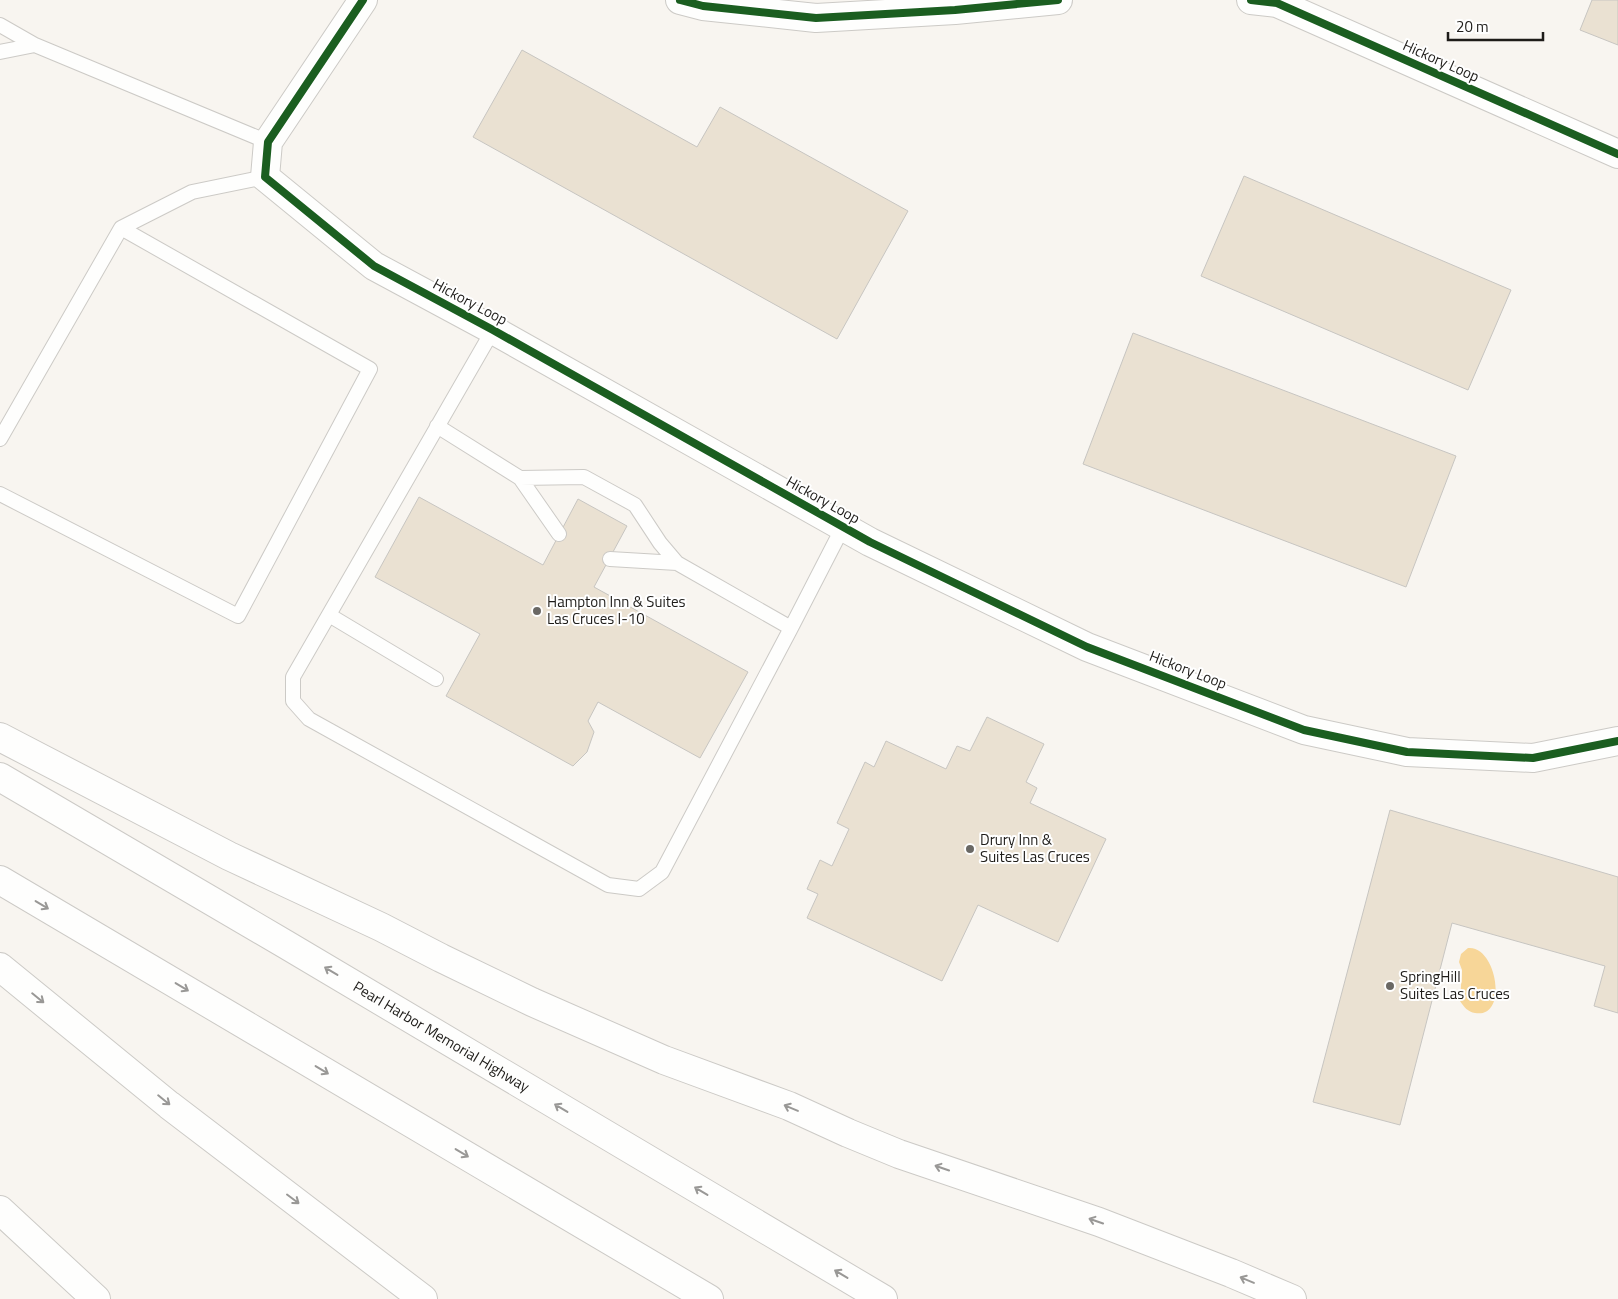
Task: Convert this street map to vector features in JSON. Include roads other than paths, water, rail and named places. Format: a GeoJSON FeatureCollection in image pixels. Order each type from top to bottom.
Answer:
{"type":"FeatureCollection","features":[{"type":"Feature","properties":{"kind":"main road"},"geometry":{"type":"LineString","coordinates":[[265,177],[268,142],[363,0]]}},
{"type":"Feature","properties":{"kind":"main road"},"geometry":{"type":"LineString","coordinates":[[680,0],[703,6],[816,18],[955,10],[1058,0]]}},
{"type":"Feature","properties":{"kind":"main road","name":"Hickory Loop"},"geometry":{"type":"LineString","coordinates":[[1252,0],[1277,3],[1618,154]]}},
{"type":"Feature","properties":{"kind":"main road","name":"Hickory Loop"},"geometry":{"type":"LineString","coordinates":[[265,177],[374,266],[494,330],[878,546],[1086,647],[1304,730],[1407,752],[1533,758],[1618,741]]}},
{"type":"Feature","properties":{"kind":"main road"},"geometry":{"type":"LineString","coordinates":[[0,737],[229,856],[381,927],[532,1002],[664,1060],[789,1106],[899,1154],[1099,1222],[1231,1273],[1292,1299]]}},
{"type":"Feature","properties":{"kind":"main road","name":"Pearl Harbor Memorial Highway"},"geometry":{"type":"LineString","coordinates":[[0,777],[882,1299]]}},
{"type":"Feature","properties":{"kind":"main road"},"geometry":{"type":"LineString","coordinates":[[0,880],[710,1299]]}},
{"type":"Feature","properties":{"kind":"main road"},"geometry":{"type":"LineString","coordinates":[[0,967],[169,1105],[423,1299]]}},
{"type":"Feature","properties":{"kind":"main road"},"geometry":{"type":"LineString","coordinates":[[0,1210],[96,1299]]}},
{"type":"Feature","properties":{"kind":"lane"},"geometry":{"type":"LineString","coordinates":[[0,25],[35,45],[268,142]]}},
{"type":"Feature","properties":{"kind":"lane"},"geometry":{"type":"LineString","coordinates":[[0,52],[35,45]]}},
{"type":"Feature","properties":{"kind":"lane"},"geometry":{"type":"LineString","coordinates":[[0,439],[122,228],[192,192],[265,177]]}},
{"type":"Feature","properties":{"kind":"lane"},"geometry":{"type":"LineString","coordinates":[[0,494],[238,616],[370,369],[122,228]]}},
{"type":"Feature","properties":{"kind":"lane"},"geometry":{"type":"LineString","coordinates":[[494,330],[293,677],[293,701],[310,719],[608,885],[639,889],[662,872],[843,527]]}},
{"type":"Feature","properties":{"kind":"lane"},"geometry":{"type":"LineString","coordinates":[[437,426],[520,478],[559,534]]}},
{"type":"Feature","properties":{"kind":"lane"},"geometry":{"type":"LineString","coordinates":[[520,478],[584,477],[635,505],[660,543],[678,563],[791,628]]}},
{"type":"Feature","properties":{"kind":"lane"},"geometry":{"type":"LineString","coordinates":[[610,559],[678,563]]}},
{"type":"Feature","properties":{"kind":"lane"},"geometry":{"type":"LineString","coordinates":[[329,615],[436,679]]}},
{"type":"Feature","properties":{"kind":"place","name":"Hampton Inn & Suites Las Cruces I-10"},"geometry":{"type":"Point","coordinates":[537,611]}},
{"type":"Feature","properties":{"kind":"place","name":"Drury Inn & Suites Las Cruces"},"geometry":{"type":"Point","coordinates":[970,849]}},
{"type":"Feature","properties":{"kind":"place","name":"SpringHill Suites Las Cruces"},"geometry":{"type":"Point","coordinates":[1390,986]}}]}
